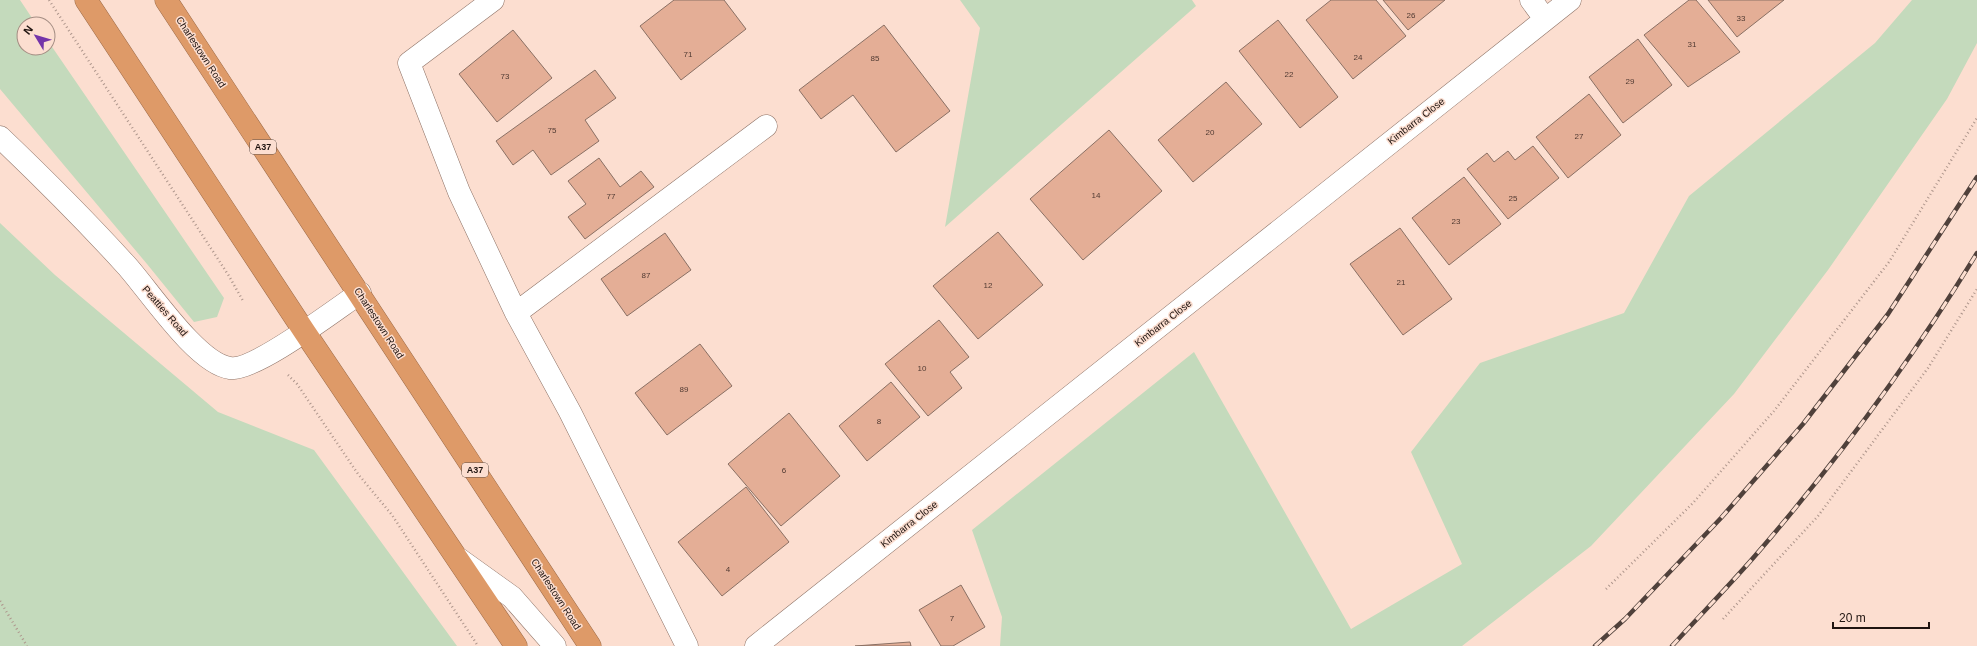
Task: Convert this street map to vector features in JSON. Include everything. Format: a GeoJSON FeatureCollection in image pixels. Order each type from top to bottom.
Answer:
{"type":"FeatureCollection","features":[{"type":"Feature","properties":{"kind":"highway"},"geometry":{"type":"LineString","coordinates":[[86,0],[304,331],[459,559],[516,646]]}},
{"type":"Feature","properties":{"kind":"highway","name":"Charlestown Road"},"geometry":{"type":"LineString","coordinates":[[166,0],[360,293],[590,646]]}},
{"type":"Feature","properties":{"kind":"street"},"geometry":{"type":"LineString","coordinates":[[493,0],[409,63],[459,192],[516,313],[570,412],[687,646]]}},
{"type":"Feature","properties":{"kind":"street"},"geometry":{"type":"LineString","coordinates":[[1531,0],[1545,19]]}},
{"type":"Feature","properties":{"kind":"street","name":"Kimbarra Close"},"geometry":{"type":"LineString","coordinates":[[756,646],[1570,0]]}},
{"type":"Feature","properties":{"kind":"street"},"geometry":{"type":"LineString","coordinates":[[516,313],[766,126]]}},
{"type":"Feature","properties":{"kind":"street","name":"Peatties Road"},"geometry":{"type":"LineString","coordinates":[[0,137],[126,265],[163,312],[198,349],[214,362],[230,369],[248,365],[268,356],[360,293]]}},
{"type":"Feature","properties":{"kind":"street"},"geometry":{"type":"LineString","coordinates":[[459,559],[512,596],[555,646]]}},
{"type":"Feature","properties":{"kind":"path"},"geometry":{"type":"LineString","coordinates":[[49,0],[229,276],[243,301]]}},
{"type":"Feature","properties":{"kind":"path"},"geometry":{"type":"LineString","coordinates":[[1606,589],[1693,503],[1774,411],[1889,262],[1977,118]]}},
{"type":"Feature","properties":{"kind":"path"},"geometry":{"type":"LineString","coordinates":[[1724,619],[1818,516],[1928,368],[1977,289]]}},
{"type":"Feature","properties":{"kind":"path"},"geometry":{"type":"LineString","coordinates":[[287,375],[297,384],[358,474],[392,516],[478,646]]}},
{"type":"Feature","properties":{"kind":"path"},"geometry":{"type":"LineString","coordinates":[[0,601],[27,646]]}},
{"type":"Feature","properties":{"kind":"green space"},"geometry":{"type":"Polygon","coordinates":[[[0,0],[20,0],[31,16],[16,16],[16,56],[56,56],[56,53],[224,298],[217,317],[194,322],[0,89],[0,0]]]}},
{"type":"Feature","properties":{"kind":"green space"},"geometry":{"type":"Polygon","coordinates":[[[960,0],[1192,0],[1196,6],[945,227],[980,28],[960,0]]]}},
{"type":"Feature","properties":{"kind":"green space"},"geometry":{"type":"Polygon","coordinates":[[[1912,0],[1977,0],[1977,43],[1947,99],[1828,270],[1734,394],[1591,546],[1462,646],[1000,646],[1002,617],[972,530],[1194,352],[1351,629],[1462,564],[1411,452],[1480,363],[1624,313],[1689,196],[1875,43],[1912,0]]]}},
{"type":"Feature","properties":{"kind":"green space"},"geometry":{"type":"Polygon","coordinates":[[[0,223],[55,275],[218,412],[314,450],[457,646],[0,646],[0,223]]]}},
{"type":"Feature","properties":{"kind":"building"},"geometry":{"type":"Polygon","coordinates":[[[674,0],[724,0],[746,29],[681,80],[640,26],[674,0]]]}},
{"type":"Feature","properties":{"kind":"building"},"geometry":{"type":"Polygon","coordinates":[[[1331,0],[1376,0],[1406,36],[1353,79],[1306,20],[1331,0]]]}},
{"type":"Feature","properties":{"kind":"building"},"geometry":{"type":"Polygon","coordinates":[[[1383,0],[1445,0],[1408,30],[1383,0]]]}},
{"type":"Feature","properties":{"kind":"building"},"geometry":{"type":"Polygon","coordinates":[[[1689,0],[1696,0],[1740,52],[1688,87],[1644,35],[1689,0]]]}},
{"type":"Feature","properties":{"kind":"building"},"geometry":{"type":"Polygon","coordinates":[[[1708,0],[1784,0],[1737,37],[1708,0]]]}},
{"type":"Feature","properties":{"kind":"building"},"geometry":{"type":"Polygon","coordinates":[[[1278,20],[1338,97],[1300,128],[1239,51],[1278,20]]]}},
{"type":"Feature","properties":{"kind":"building"},"geometry":{"type":"Polygon","coordinates":[[[884,25],[950,111],[896,152],[853,95],[821,119],[799,90],[884,25]]]}},
{"type":"Feature","properties":{"kind":"building"},"geometry":{"type":"Polygon","coordinates":[[[513,30],[552,78],[497,122],[459,74],[513,30]]]}},
{"type":"Feature","properties":{"kind":"building"},"geometry":{"type":"Polygon","coordinates":[[[1638,39],[1672,85],[1623,123],[1589,77],[1638,39]]]}},
{"type":"Feature","properties":{"kind":"building"},"geometry":{"type":"Polygon","coordinates":[[[595,70],[616,98],[585,120],[599,141],[551,175],[533,150],[513,165],[496,141],[595,70]]]}},
{"type":"Feature","properties":{"kind":"building"},"geometry":{"type":"Polygon","coordinates":[[[1226,82],[1262,124],[1193,182],[1158,140],[1226,82]]]}},
{"type":"Feature","properties":{"kind":"building"},"geometry":{"type":"Polygon","coordinates":[[[1589,94],[1621,135],[1568,178],[1536,137],[1589,94]]]}},
{"type":"Feature","properties":{"kind":"building"},"geometry":{"type":"Polygon","coordinates":[[[1109,130],[1162,191],[1083,260],[1030,199],[1109,130]]]}},
{"type":"Feature","properties":{"kind":"building"},"geometry":{"type":"Polygon","coordinates":[[[1533,146],[1559,178],[1508,219],[1467,169],[1487,153],[1494,162],[1508,151],[1515,160],[1533,146]]]}},
{"type":"Feature","properties":{"kind":"building"},"geometry":{"type":"Polygon","coordinates":[[[599,158],[620,187],[641,171],[654,187],[585,239],[568,217],[586,204],[568,181],[599,158]]]}},
{"type":"Feature","properties":{"kind":"building"},"geometry":{"type":"Polygon","coordinates":[[[1464,177],[1501,224],[1449,265],[1412,218],[1464,177]]]}},
{"type":"Feature","properties":{"kind":"building"},"geometry":{"type":"Polygon","coordinates":[[[1400,228],[1452,299],[1403,335],[1350,264],[1400,228]]]}},
{"type":"Feature","properties":{"kind":"building"},"geometry":{"type":"Polygon","coordinates":[[[998,232],[1043,285],[978,339],[933,286],[998,232]]]}},
{"type":"Feature","properties":{"kind":"building"},"geometry":{"type":"Polygon","coordinates":[[[665,233],[691,270],[627,316],[601,279],[665,233]]]}},
{"type":"Feature","properties":{"kind":"building"},"geometry":{"type":"Polygon","coordinates":[[[939,320],[969,357],[950,372],[962,388],[928,416],[885,364],[939,320]]]}},
{"type":"Feature","properties":{"kind":"building"},"geometry":{"type":"Polygon","coordinates":[[[700,344],[732,386],[667,435],[635,393],[700,344]]]}},
{"type":"Feature","properties":{"kind":"building"},"geometry":{"type":"Polygon","coordinates":[[[891,382],[920,417],[867,461],[839,426],[891,382]]]}},
{"type":"Feature","properties":{"kind":"building"},"geometry":{"type":"Polygon","coordinates":[[[789,413],[840,476],[781,526],[728,464],[789,413]]]}},
{"type":"Feature","properties":{"kind":"building"},"geometry":{"type":"Polygon","coordinates":[[[746,487],[789,542],[722,596],[678,542],[746,487]]]}},
{"type":"Feature","properties":{"kind":"building"},"geometry":{"type":"Polygon","coordinates":[[[961,585],[985,627],[953,646],[941,646],[919,610],[961,585]]]}},
{"type":"Feature","properties":{"kind":"building"},"geometry":{"type":"Polygon","coordinates":[[[910,642],[911,646],[855,646],[910,642]]]}},
{"type":"Feature","properties":{"kind":"railway"},"geometry":{"type":"LineString","coordinates":[[1595,646],[1625,619],[1721,518],[1803,424],[1888,314],[1977,177]]}},
{"type":"Feature","properties":{"kind":"railway"},"geometry":{"type":"LineString","coordinates":[[1672,646],[1760,550],[1847,443],[1901,369],[1953,292],[1977,253]]}}]}
